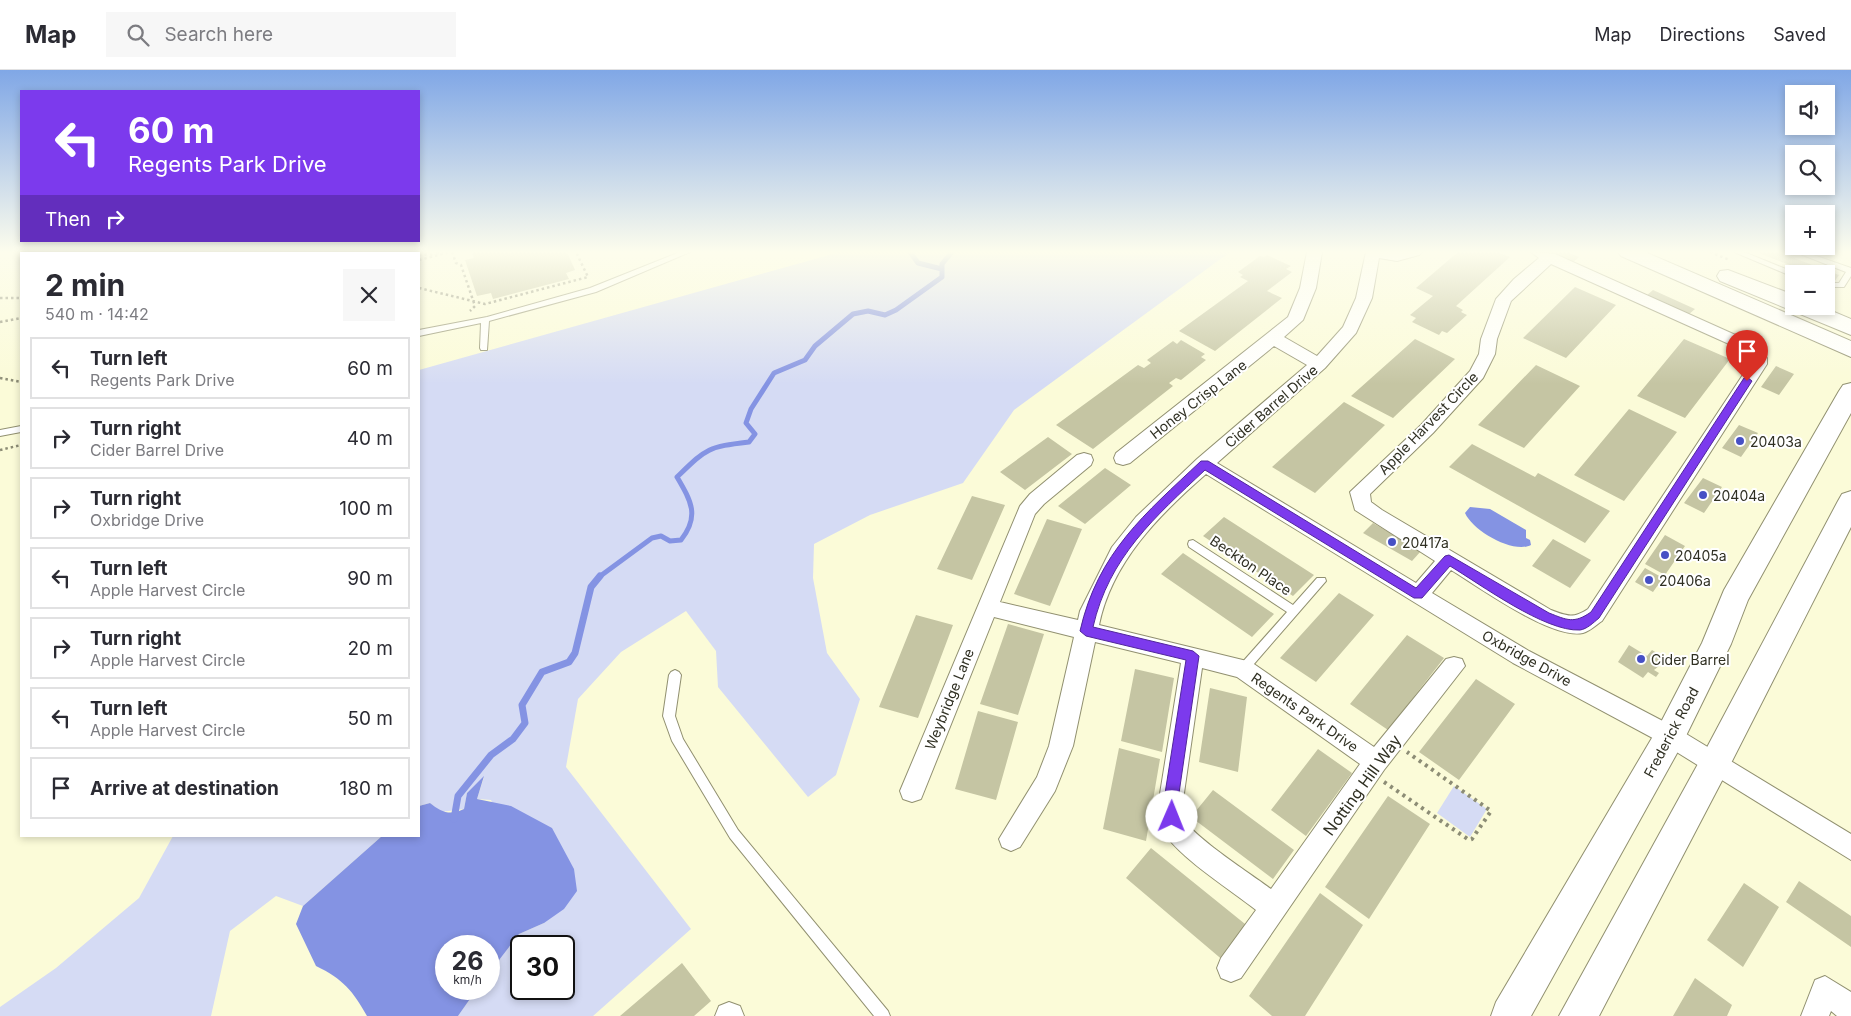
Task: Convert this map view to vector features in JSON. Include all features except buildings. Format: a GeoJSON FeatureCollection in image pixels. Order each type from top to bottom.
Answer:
{"type":"FeatureCollection","features":[{"type":"Feature","properties":{"kind":"main road"},"geometry":{"type":"LineString","coordinates":[[1728,296],[1851,350]]}},
{"type":"Feature","properties":{"kind":"main road"},"geometry":{"type":"LineString","coordinates":[[1835,307],[1851,308]]}},
{"type":"Feature","properties":{"kind":"main road"},"geometry":{"type":"LineString","coordinates":[[1821,315],[1851,328]]}},
{"type":"Feature","properties":{"kind":"main road","name":"Frederick Road"},"geometry":{"type":"LineString","coordinates":[[1510,1016],[1670,736],[1716,644],[1734,598],[1851,391]]}},
{"type":"Feature","properties":{"kind":"main road"},"geometry":{"type":"LineString","coordinates":[[1578,1016],[1715,763],[1851,501]]}},
{"type":"Feature","properties":{"kind":"street","name":"Honey Crisp Lane"},"geometry":{"type":"LineString","coordinates":[[1123,458],[1295,320],[1305,296]]}},
{"type":"Feature","properties":{"kind":"street","name":"Cider Barrel Drive"},"geometry":{"type":"LineString","coordinates":[[1011,839],[1047,783],[1061,746],[1091,611],[1119,552],[1143,522],[1204,464],[1319,364],[1350,329],[1364,296]]}},
{"type":"Feature","properties":{"kind":"street","name":"Apple Harvest Circle"},"geometry":{"type":"LineString","coordinates":[[1507,296],[1489,339],[1487,354],[1477,374],[1427,429],[1360,492],[1362,505],[1544,616],[1565,624],[1581,625],[1595,615],[1758,364],[1759,358],[1754,350],[1638,296]]}},
{"type":"Feature","properties":{"kind":"street"},"geometry":{"type":"LineString","coordinates":[[1273,338],[1319,364]]}},
{"type":"Feature","properties":{"kind":"street","name":"Weybridge Lane"},"geometry":{"type":"LineString","coordinates":[[912,791],[1027,511],[1037,499],[1084,460]]}},
{"type":"Feature","properties":{"kind":"street","name":"Oxbridge Drive"},"geometry":{"type":"LineString","coordinates":[[1204,464],[1521,657],[1670,736],[1851,848]]}},
{"type":"Feature","properties":{"kind":"street"},"geometry":{"type":"LineString","coordinates":[[1418,595],[1449,559]]}},
{"type":"Feature","properties":{"kind":"street"},"geometry":{"type":"LineString","coordinates":[[987,607],[1086,631]]}},
{"type":"Feature","properties":{"kind":"street","name":"Regents Park Drive"},"geometry":{"type":"LineString","coordinates":[[1086,631],[1243,669],[1372,767]]}},
{"type":"Feature","properties":{"kind":"street"},"geometry":{"type":"LineString","coordinates":[[1193,656],[1171,800],[1172,817],[1176,829],[1195,847],[1275,908]]}},
{"type":"Feature","properties":{"kind":"street","name":"Notting Hill Way"},"geometry":{"type":"LineString","coordinates":[[1231,968],[1275,908],[1372,767],[1454,666]]}},
{"type":"Feature","properties":{"kind":"street"},"geometry":{"type":"LineString","coordinates":[[1814,1016],[1826,990],[1851,1009]]}},
{"type":"Feature","properties":{"kind":"lane"},"geometry":{"type":"LineString","coordinates":[[420,334],[570,296]]}},
{"type":"Feature","properties":{"kind":"lane"},"geometry":{"type":"LineString","coordinates":[[484,348],[485,319]]}},
{"type":"Feature","properties":{"kind":"lane"},"geometry":{"type":"LineString","coordinates":[[0,433],[20,429]]}},
{"type":"Feature","properties":{"kind":"lane","name":"Beckton Place"},"geometry":{"type":"LineString","coordinates":[[1193,544],[1293,610]]}},
{"type":"Feature","properties":{"kind":"lane"},"geometry":{"type":"LineString","coordinates":[[1243,669],[1321,580]]}},
{"type":"Feature","properties":{"kind":"lane"},"geometry":{"type":"LineString","coordinates":[[675,676],[669,716],[678,741],[734,834],[884,1016]]}},
{"type":"Feature","properties":{"kind":"path"},"geometry":{"type":"LineString","coordinates":[[450,296],[485,304],[515,296]]}},
{"type":"Feature","properties":{"kind":"path"},"geometry":{"type":"LineString","coordinates":[[464,324],[463,320],[475,306],[471,296]]}},
{"type":"Feature","properties":{"kind":"path"},"geometry":{"type":"LineString","coordinates":[[0,298],[20,298]]}},
{"type":"Feature","properties":{"kind":"path"},"geometry":{"type":"LineString","coordinates":[[0,322],[20,318]]}},
{"type":"Feature","properties":{"kind":"path"},"geometry":{"type":"LineString","coordinates":[[0,378],[20,382]]}},
{"type":"Feature","properties":{"kind":"path"},"geometry":{"type":"LineString","coordinates":[[0,450],[20,445]]}},
{"type":"Feature","properties":{"kind":"path"},"geometry":{"type":"LineString","coordinates":[[1372,767],[1469,840],[1472,839],[1490,811],[1488,808],[1392,742]]}},
{"type":"Feature","properties":{"kind":"shaded area"},"geometry":{"type":"Polygon","coordinates":[[[682,296],[1170,296],[1014,410],[963,483],[870,515],[814,544],[813,578],[827,653],[860,699],[836,775],[808,797],[718,687],[716,651],[686,611],[621,652],[578,699],[566,767],[691,929],[593,1016],[458,1016],[469,1000],[500,1000],[500,957],[510,944],[510,1000],[575,1000],[575,935],[518,935],[544,923],[491,800],[477,799],[484,777],[467,793],[464,809],[441,812],[430,803],[420,806],[420,370],[682,296]]]}},
{"type":"Feature","properties":{"kind":"shaded area"},"geometry":{"type":"Polygon","coordinates":[[[1454,786],[1487,809],[1470,837],[1437,813],[1454,786]]]}},
{"type":"Feature","properties":{"kind":"shaded area"},"geometry":{"type":"Polygon","coordinates":[[[172,837],[381,837],[303,906],[276,896],[230,931],[211,1016],[0,1016],[0,1007],[56,968],[139,898],[172,837]]]}},
{"type":"Feature","properties":{"kind":"water"},"geometry":{"type":"Polygon","coordinates":[[[1470,507],[1490,509],[1526,530],[1526,538],[1530,540],[1531,545],[1523,547],[1514,546],[1494,539],[1469,520],[1465,513],[1470,507]]]}},
{"type":"Feature","properties":{"kind":"water"},"geometry":{"type":"Polygon","coordinates":[[[484,776],[477,799],[511,806],[552,828],[574,869],[577,891],[564,909],[544,923],[518,935],[510,935],[510,946],[500,959],[500,935],[435,935],[435,1000],[469,1000],[458,1016],[367,1016],[357,999],[346,986],[316,966],[296,924],[303,906],[381,837],[420,837],[420,806],[430,803],[442,811],[450,813],[464,809],[467,793],[484,776]]]}},
{"type":"Feature","properties":{"kind":"waterway"},"geometry":{"type":"LineString","coordinates":[[599,577],[652,538],[661,536],[670,541],[681,540],[687,531],[692,516],[689,501],[677,477],[709,450],[749,442],[755,434],[746,423],[751,409],[774,373],[805,360],[815,346],[853,314],[868,311],[885,315],[896,310],[915,296]]}},
{"type":"Feature","properties":{"kind":"waterway"},"geometry":{"type":"LineString","coordinates":[[454,819],[458,796],[491,755],[513,739],[525,723],[522,705],[542,672],[569,662],[575,653],[591,587],[599,577]]}},
{"type":"Feature","properties":{"kind":"place","name":"20403a"},"geometry":{"type":"Point","coordinates":[1740,441]}},
{"type":"Feature","properties":{"kind":"place","name":"20404a"},"geometry":{"type":"Point","coordinates":[1703,495]}},
{"type":"Feature","properties":{"kind":"place","name":"20417a"},"geometry":{"type":"Point","coordinates":[1392,542]}},
{"type":"Feature","properties":{"kind":"place","name":"20405a"},"geometry":{"type":"Point","coordinates":[1665,555]}},
{"type":"Feature","properties":{"kind":"place","name":"20406a"},"geometry":{"type":"Point","coordinates":[1649,580]}},
{"type":"Feature","properties":{"kind":"place","name":"Cider Barrel"},"geometry":{"type":"Point","coordinates":[1641,659]}},
{"type":"Feature","properties":{"kind":"route"},"geometry":{"type":"LineString","coordinates":[[1172,817],[1171,800],[1193,656],[1086,631],[1091,611],[1109,568],[1119,552],[1143,522],[1204,464],[1418,595],[1449,559],[1544,616],[1565,624],[1581,625],[1595,615],[1747,381]]}}]}
